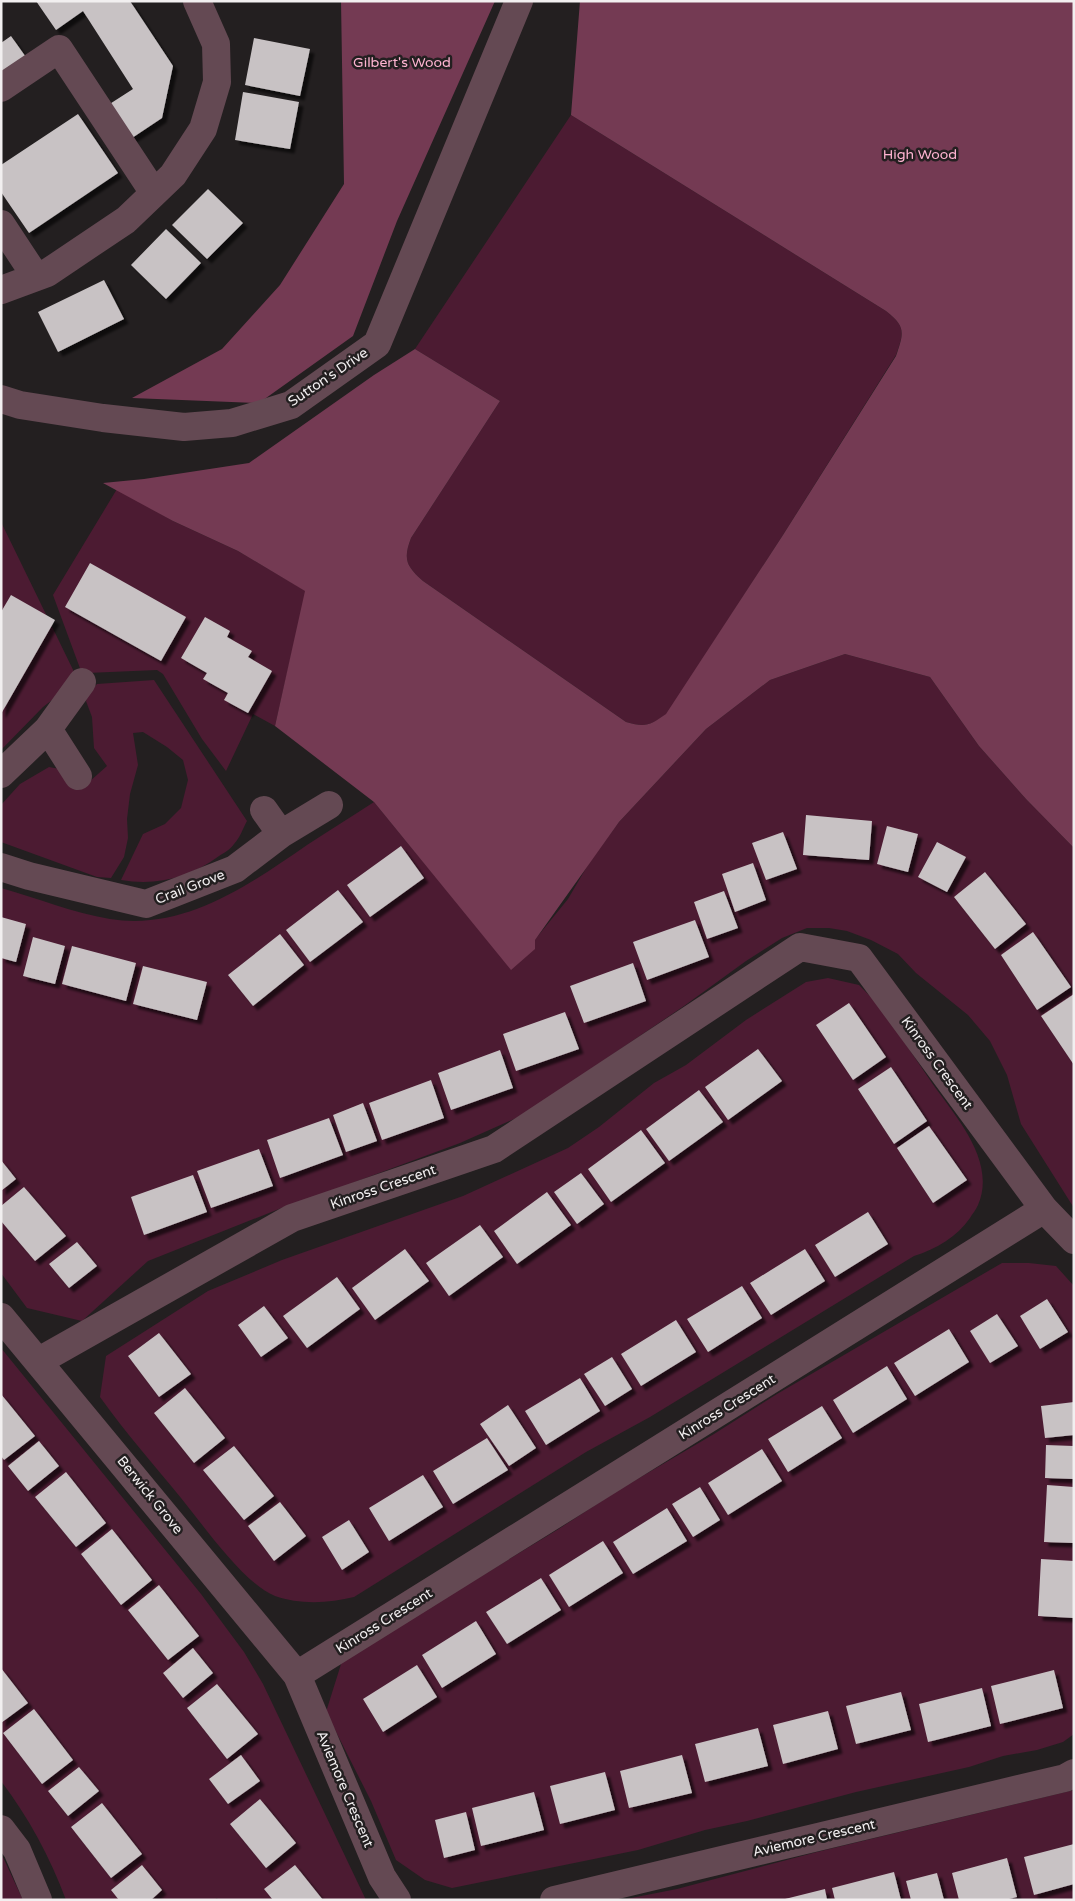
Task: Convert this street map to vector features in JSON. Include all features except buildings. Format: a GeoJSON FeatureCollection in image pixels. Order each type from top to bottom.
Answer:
{"type":"FeatureCollection","features":[{"type":"Feature","properties":{"kind":"street"},"geometry":{"type":"LineString","coordinates":[[1,290],[47,273],[126,220],[173,175],[203,129],[217,82],[216,44],[197,1]]}},
{"type":"Feature","properties":{"kind":"street","name":"Sutton's Drive"},"geometry":{"type":"LineString","coordinates":[[1,399],[20,405],[57,411],[184,427],[232,423],[291,405],[377,344],[519,1]]}},
{"type":"Feature","properties":{"kind":"street"},"geometry":{"type":"LineString","coordinates":[[1,88],[59,49],[154,193]]}},
{"type":"Feature","properties":{"kind":"street"},"geometry":{"type":"LineString","coordinates":[[1,224],[36,277]]}},
{"type":"Feature","properties":{"kind":"street"},"geometry":{"type":"LineString","coordinates":[[1,774],[48,729],[82,682]]}},
{"type":"Feature","properties":{"kind":"street"},"geometry":{"type":"LineString","coordinates":[[48,729],[78,776]]}},
{"type":"Feature","properties":{"kind":"street","name":"Crail Grove"},"geometry":{"type":"LineString","coordinates":[[1,867],[30,876],[146,904],[235,869],[281,834],[329,805]]}},
{"type":"Feature","properties":{"kind":"street"},"geometry":{"type":"LineString","coordinates":[[264,810],[281,834]]}},
{"type":"Feature","properties":{"kind":"street","name":"Kinross Crescent"},"geometry":{"type":"LineString","coordinates":[[39,1361],[292,1218],[494,1149],[800,947],[860,958],[1044,1210],[297,1675]]}},
{"type":"Feature","properties":{"kind":"street"},"geometry":{"type":"LineString","coordinates":[[1044,1210],[1074,1240]]}},
{"type":"Feature","properties":{"kind":"street","name":"Berwick Grove"},"geometry":{"type":"LineString","coordinates":[[1,1317],[297,1675]]}},
{"type":"Feature","properties":{"kind":"street","name":"Aviemore Crescent"},"geometry":{"type":"LineString","coordinates":[[297,1675],[382,1877],[397,1900]]}},
{"type":"Feature","properties":{"kind":"street","name":"Aviemore Crescent"},"geometry":{"type":"LineString","coordinates":[[554,1900],[1065,1778],[1074,1773]]}},
{"type":"Feature","properties":{"kind":"street"},"geometry":{"type":"LineString","coordinates":[[1,1829],[17,1850],[38,1900]]}},
{"type":"Feature","properties":{"kind":"shaded area"},"geometry":{"type":"Polygon","coordinates":[[[571,115],[886,311],[897,321],[902,330],[901,341],[896,355],[783,535],[667,714],[652,723],[643,725],[626,722],[423,581],[413,571],[407,557],[411,538],[500,401],[415,349],[571,115]]]}},
{"type":"Feature","properties":{"kind":"shaded area"},"geometry":{"type":"Polygon","coordinates":[[[117,489],[173,521],[238,551],[306,591],[275,726],[253,714],[226,771],[202,739],[163,674],[157,670],[87,673],[81,671],[53,595],[117,489]]]}},
{"type":"Feature","properties":{"kind":"shaded area"},"geometry":{"type":"Polygon","coordinates":[[[1,522],[78,680],[43,707],[1,750],[1,522]]]}},
{"type":"Feature","properties":{"kind":"shaded area"},"geometry":{"type":"Polygon","coordinates":[[[845,654],[930,677],[979,746],[1026,799],[1074,848],[1074,1208],[1021,1124],[1007,1075],[990,1041],[968,1015],[916,973],[898,954],[871,940],[847,931],[829,928],[807,928],[782,938],[746,961],[684,1006],[523,1115],[460,1143],[322,1196],[284,1207],[148,1261],[82,1321],[27,1308],[1,1273],[1,888],[69,909],[110,919],[137,921],[164,918],[190,911],[239,889],[374,802],[511,969],[568,899],[589,863],[619,822],[706,729],[770,680],[845,654]]]}},
{"type":"Feature","properties":{"kind":"shaded area"},"geometry":{"type":"Polygon","coordinates":[[[154,680],[247,821],[231,848],[208,864],[184,875],[160,881],[134,882],[121,880],[143,834],[165,824],[181,808],[188,780],[183,760],[143,732],[133,733],[138,765],[130,794],[127,819],[128,838],[124,857],[111,878],[97,877],[1,842],[1,805],[20,784],[49,767],[76,772],[89,782],[107,766],[94,748],[92,717],[86,701],[88,694],[97,684],[154,680]]]}},
{"type":"Feature","properties":{"kind":"shaded area"},"geometry":{"type":"Polygon","coordinates":[[[828,978],[859,985],[873,999],[971,1140],[982,1172],[982,1188],[978,1205],[965,1225],[945,1242],[914,1256],[650,1417],[586,1452],[354,1597],[325,1602],[295,1601],[275,1596],[250,1579],[225,1553],[129,1436],[100,1397],[106,1356],[208,1291],[282,1260],[463,1196],[568,1148],[599,1127],[654,1083],[686,1065],[746,1020],[806,982],[828,978]]]}},
{"type":"Feature","properties":{"kind":"shaded area"},"geometry":{"type":"Polygon","coordinates":[[[1002,1263],[1056,1266],[1074,1286],[1074,1734],[1063,1742],[1037,1750],[1003,1756],[969,1767],[856,1792],[747,1821],[705,1830],[638,1850],[452,1888],[425,1880],[396,1860],[371,1801],[326,1712],[342,1661],[777,1394],[1002,1263]]]}},
{"type":"Feature","properties":{"kind":"shaded area"},"geometry":{"type":"Polygon","coordinates":[[[1,1348],[201,1594],[244,1652],[263,1684],[366,1900],[218,1900],[217,1898],[214,1900],[66,1900],[38,1838],[21,1809],[1,1781],[1,1348]]]}},
{"type":"Feature","properties":{"kind":"shaded area"},"geometry":{"type":"Polygon","coordinates":[[[1074,1790],[1074,1900],[621,1900],[677,1889],[817,1852],[1074,1790]]]}},
{"type":"Feature","properties":{"kind":"shaded area"},"geometry":{"type":"Polygon","coordinates":[[[1,1853],[23,1900],[1,1900],[1,1853]]]}},
{"type":"Feature","properties":{"kind":"green space","name":"Gilbert's Wood"},"geometry":{"type":"Polygon","coordinates":[[[341,1],[495,1],[397,221],[353,336],[259,403],[132,398],[222,349],[280,285],[344,184],[341,1]]]}},
{"type":"Feature","properties":{"kind":"green space","name":"High Wood"},"geometry":{"type":"Polygon","coordinates":[[[580,1],[1074,1],[1074,848],[1026,799],[979,746],[930,677],[845,654],[770,680],[706,729],[619,822],[535,940],[535,949],[511,970],[374,802],[275,726],[305,591],[238,551],[173,521],[103,483],[144,479],[249,463],[374,375],[415,349],[500,401],[411,538],[407,557],[413,571],[423,581],[626,722],[638,725],[648,724],[666,714],[783,535],[896,356],[902,331],[897,321],[886,311],[571,115],[580,1]]]}}]}
